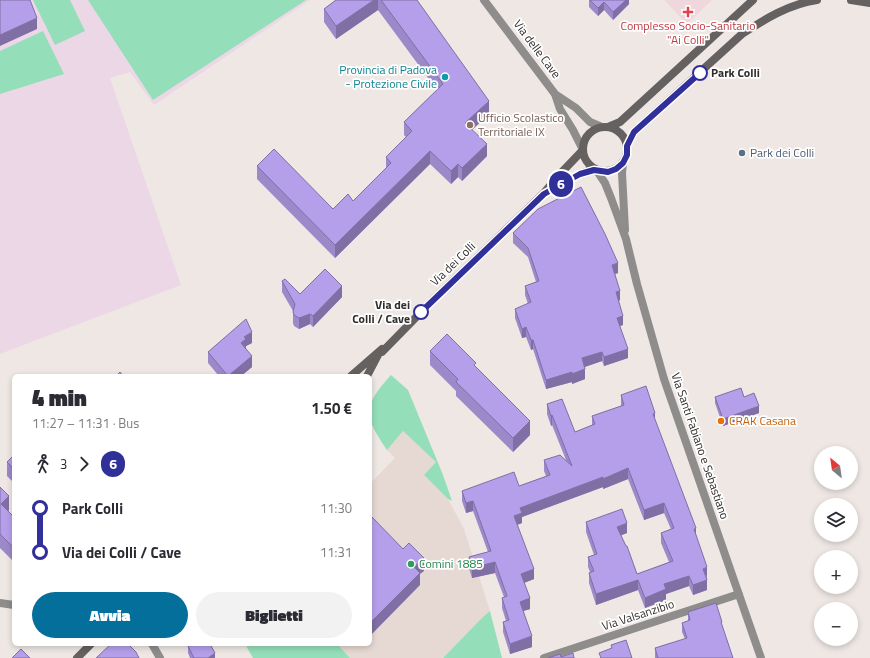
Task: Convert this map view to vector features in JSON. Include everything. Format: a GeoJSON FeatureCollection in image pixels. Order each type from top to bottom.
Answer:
{"type":"FeatureCollection","features":[{"type":"Feature","properties":{"kind":"main road","name":"Via dei Colli"},"geometry":{"type":"LineString","coordinates":[[382,349],[382,352],[432,301],[544,194],[582,150],[585,138],[592,130],[620,122],[753,0]]}},
{"type":"Feature","properties":{"kind":"main road"},"geometry":{"type":"LineString","coordinates":[[627,146],[634,132],[742,34],[782,10],[817,0]]}},
{"type":"Feature","properties":{"kind":"main road"},"geometry":{"type":"LineString","coordinates":[[852,0],[870,3]]}},
{"type":"Feature","properties":{"kind":"main road"},"geometry":{"type":"LineString","coordinates":[[605,127],[615,129],[621,133],[625,139],[627,155],[623,163]]}},
{"type":"Feature","properties":{"kind":"main road"},"geometry":{"type":"LineString","coordinates":[[582,150],[585,160],[596,170]]}},
{"type":"Feature","properties":{"kind":"main road","name":"Via dei Colli"},"geometry":{"type":"LineString","coordinates":[[544,194],[566,181],[596,170],[608,172],[616,169],[623,163]]}},
{"type":"Feature","properties":{"kind":"main road","name":"Via dei Colli"},"geometry":{"type":"LineString","coordinates":[[353,374],[382,349]]}},
{"type":"Feature","properties":{"kind":"main road","name":"Via dei Colli"},"geometry":{"type":"LineString","coordinates":[[367,374],[382,349]]}},
{"type":"Feature","properties":{"kind":"main road"},"geometry":{"type":"LineString","coordinates":[[76,658],[89,646]]}},
{"type":"Feature","properties":{"kind":"street","name":"Via delle Cave"},"geometry":{"type":"LineString","coordinates":[[484,0],[555,94],[560,109],[576,135],[582,150]]}},
{"type":"Feature","properties":{"kind":"street","name":"Via delle Cave"},"geometry":{"type":"LineString","coordinates":[[555,94],[576,108],[590,122],[605,127]]}},
{"type":"Feature","properties":{"kind":"street","name":"Via Santi Fabiano e Sebastiano"},"geometry":{"type":"LineString","coordinates":[[623,163],[622,173],[626,239]]}},
{"type":"Feature","properties":{"kind":"street","name":"Via Santi Fabiano e Sebastiano"},"geometry":{"type":"LineString","coordinates":[[596,170],[605,183],[626,239],[664,379],[761,658]]}},
{"type":"Feature","properties":{"kind":"street","name":"Via Valsanzibio"},"geometry":{"type":"LineString","coordinates":[[544,658],[739,594]]}},
{"type":"Feature","properties":{"kind":"street"},"geometry":{"type":"LineString","coordinates":[[0,603],[12,605]]}},
{"type":"Feature","properties":{"kind":"street"},"geometry":{"type":"LineString","coordinates":[[153,646],[160,658]]}},
{"type":"Feature","properties":{"kind":"shaded area"},"geometry":{"type":"Polygon","coordinates":[[[0,0],[310,0],[154,105],[130,72],[110,78],[181,285],[0,354],[0,0]]]}},
{"type":"Feature","properties":{"kind":"shaded area","name":"Complesso Socio-Sanitario \"Ai Colli\""},"geometry":{"type":"Polygon","coordinates":[[[664,0],[712,0],[687,24],[664,0]]]}},
{"type":"Feature","properties":{"kind":"shaded area"},"geometry":{"type":"Polygon","coordinates":[[[403,431],[436,462],[424,475],[448,499],[464,529],[490,611],[443,658],[350,658],[339,646],[372,646],[372,482],[395,458],[387,450],[403,431]]]}},
{"type":"Feature","properties":{"kind":"green space"},"geometry":{"type":"Polygon","coordinates":[[[33,0],[70,0],[85,31],[55,45],[33,0]]]}},
{"type":"Feature","properties":{"kind":"green space"},"geometry":{"type":"Polygon","coordinates":[[[88,0],[306,0],[153,100],[88,0]]]}},
{"type":"Feature","properties":{"kind":"green space"},"geometry":{"type":"Polygon","coordinates":[[[43,31],[64,74],[0,94],[0,51],[43,31]]]}},
{"type":"Feature","properties":{"kind":"green space"},"geometry":{"type":"Polygon","coordinates":[[[391,375],[408,390],[443,475],[452,501],[448,499],[424,475],[436,462],[403,431],[387,450],[379,438],[372,424],[372,401],[391,375]]]}},
{"type":"Feature","properties":{"kind":"green space"},"geometry":{"type":"Polygon","coordinates":[[[490,611],[502,658],[443,658],[483,617],[490,611]]]}},
{"type":"Feature","properties":{"kind":"green space"},"geometry":{"type":"Polygon","coordinates":[[[246,646],[339,646],[350,658],[253,658],[246,646]]]}},
{"type":"Feature","properties":{"kind":"building"},"geometry":{"type":"Polygon","coordinates":[[[0,0],[30,0],[37,18],[0,35],[0,0]]]}},
{"type":"Feature","properties":{"kind":"building"},"geometry":{"type":"Polygon","coordinates":[[[336,0],[374,0],[336,26],[324,9],[336,0]]]}},
{"type":"Feature","properties":{"kind":"building"},"geometry":{"type":"Polygon","coordinates":[[[381,0],[417,0],[489,101],[465,123],[487,144],[462,168],[458,164],[451,171],[430,151],[335,245],[257,166],[274,149],[333,209],[348,194],[353,201],[391,163],[386,157],[412,131],[404,122],[443,84],[381,0]]]}},
{"type":"Feature","properties":{"kind":"building"},"geometry":{"type":"Polygon","coordinates":[[[590,0],[626,0],[613,12],[604,2],[598,8],[590,0]]]}},
{"type":"Feature","properties":{"kind":"building"},"geometry":{"type":"Polygon","coordinates":[[[581,187],[618,263],[612,265],[620,291],[616,292],[623,316],[617,318],[628,349],[604,357],[602,352],[582,358],[585,369],[572,374],[572,372],[546,380],[533,340],[531,340],[526,327],[522,329],[515,309],[531,302],[525,286],[539,281],[528,248],[513,233],[538,209],[581,187]]]}},
{"type":"Feature","properties":{"kind":"building"},"geometry":{"type":"Polygon","coordinates":[[[325,269],[342,286],[313,316],[310,314],[299,318],[294,315],[293,312],[295,304],[282,281],[285,279],[300,294],[325,269]]]}},
{"type":"Feature","properties":{"kind":"building"},"geometry":{"type":"Polygon","coordinates":[[[246,319],[252,332],[244,337],[246,339],[241,343],[252,356],[230,374],[226,374],[208,352],[246,319]]]}},
{"type":"Feature","properties":{"kind":"building"},"geometry":{"type":"Polygon","coordinates":[[[447,334],[476,363],[474,365],[530,421],[513,438],[456,382],[458,379],[430,351],[447,334]]]}},
{"type":"Feature","properties":{"kind":"building"},"geometry":{"type":"Polygon","coordinates":[[[646,386],[655,413],[653,414],[696,528],[694,529],[707,567],[703,569],[707,580],[693,585],[689,576],[664,584],[666,589],[645,598],[638,580],[596,594],[589,573],[594,571],[588,557],[597,554],[586,522],[622,509],[627,523],[617,527],[627,546],[637,574],[673,561],[661,533],[674,528],[664,503],[644,510],[628,468],[603,479],[603,477],[520,508],[522,513],[514,516],[534,569],[521,574],[530,598],[520,602],[532,636],[510,644],[503,622],[509,620],[502,598],[507,596],[495,562],[472,568],[469,557],[491,551],[473,501],[466,503],[462,491],[514,472],[519,486],[550,475],[544,460],[560,455],[572,466],[547,404],[562,399],[575,432],[595,424],[592,416],[624,405],[621,395],[646,386]]]}},
{"type":"Feature","properties":{"kind":"building"},"geometry":{"type":"Polygon","coordinates":[[[741,388],[744,397],[754,393],[759,406],[723,419],[715,397],[741,388]]]}},
{"type":"Feature","properties":{"kind":"building"},"geometry":{"type":"Polygon","coordinates":[[[12,457],[12,467],[7,462],[12,457]]]}},
{"type":"Feature","properties":{"kind":"building"},"geometry":{"type":"Polygon","coordinates":[[[0,487],[9,496],[1,504],[12,515],[12,546],[0,534],[0,487]]]}},
{"type":"Feature","properties":{"kind":"building"},"geometry":{"type":"Polygon","coordinates":[[[372,517],[403,549],[409,543],[424,558],[414,567],[420,573],[372,621],[372,517]]]}},
{"type":"Feature","properties":{"kind":"building"},"geometry":{"type":"Polygon","coordinates":[[[716,603],[733,658],[658,658],[655,648],[687,638],[682,623],[690,620],[688,612],[716,603]]]}},
{"type":"Feature","properties":{"kind":"building"},"geometry":{"type":"Polygon","coordinates":[[[626,640],[632,658],[601,658],[599,653],[612,648],[611,645],[626,640]]]}},
{"type":"Feature","properties":{"kind":"building"},"geometry":{"type":"Polygon","coordinates":[[[109,646],[130,646],[139,658],[96,658],[109,646]]]}},
{"type":"Feature","properties":{"kind":"building"},"geometry":{"type":"Polygon","coordinates":[[[188,646],[211,646],[215,653],[208,658],[194,658],[188,646]]]}},
{"type":"Feature","properties":{"kind":"building"},"geometry":{"type":"Polygon","coordinates":[[[21,649],[30,658],[12,658],[21,649]]]}},
{"type":"Feature","properties":{"kind":"building"},"geometry":{"type":"Polygon","coordinates":[[[573,653],[574,658],[548,658],[560,654],[561,657],[573,653]]]}},
{"type":"Feature","properties":{"kind":"bus line","name":"6"},"geometry":{"type":"LineString","coordinates":[[421,312],[544,194],[580,174],[594,170],[608,172],[616,169],[623,163],[627,155],[627,146],[634,132],[700,73]]}},
{"type":"Feature","properties":{"kind":"place","name":"Complesso Socio-Sanitario \"Ai Colli\""},"geometry":{"type":"Point","coordinates":[688,12]}},
{"type":"Feature","properties":{"kind":"place","name":"Park Colli"},"geometry":{"type":"Point","coordinates":[700,73]}},
{"type":"Feature","properties":{"kind":"place","name":"Provincia di Padova - Protezione Civile"},"geometry":{"type":"Point","coordinates":[445,77]}},
{"type":"Feature","properties":{"kind":"place","name":"Ufficio Scolastico Territoriale IX"},"geometry":{"type":"Point","coordinates":[470,125]}},
{"type":"Feature","properties":{"kind":"place","name":"Park dei Colli"},"geometry":{"type":"Point","coordinates":[742,153]}},
{"type":"Feature","properties":{"kind":"place","name":"Via dei Colli / Cave"},"geometry":{"type":"Point","coordinates":[421,312]}},
{"type":"Feature","properties":{"kind":"place","name":"CRAK Casana"},"geometry":{"type":"Point","coordinates":[721,421]}},
{"type":"Feature","properties":{"kind":"place","name":"Comini 1885"},"geometry":{"type":"Point","coordinates":[411,564]}}]}
